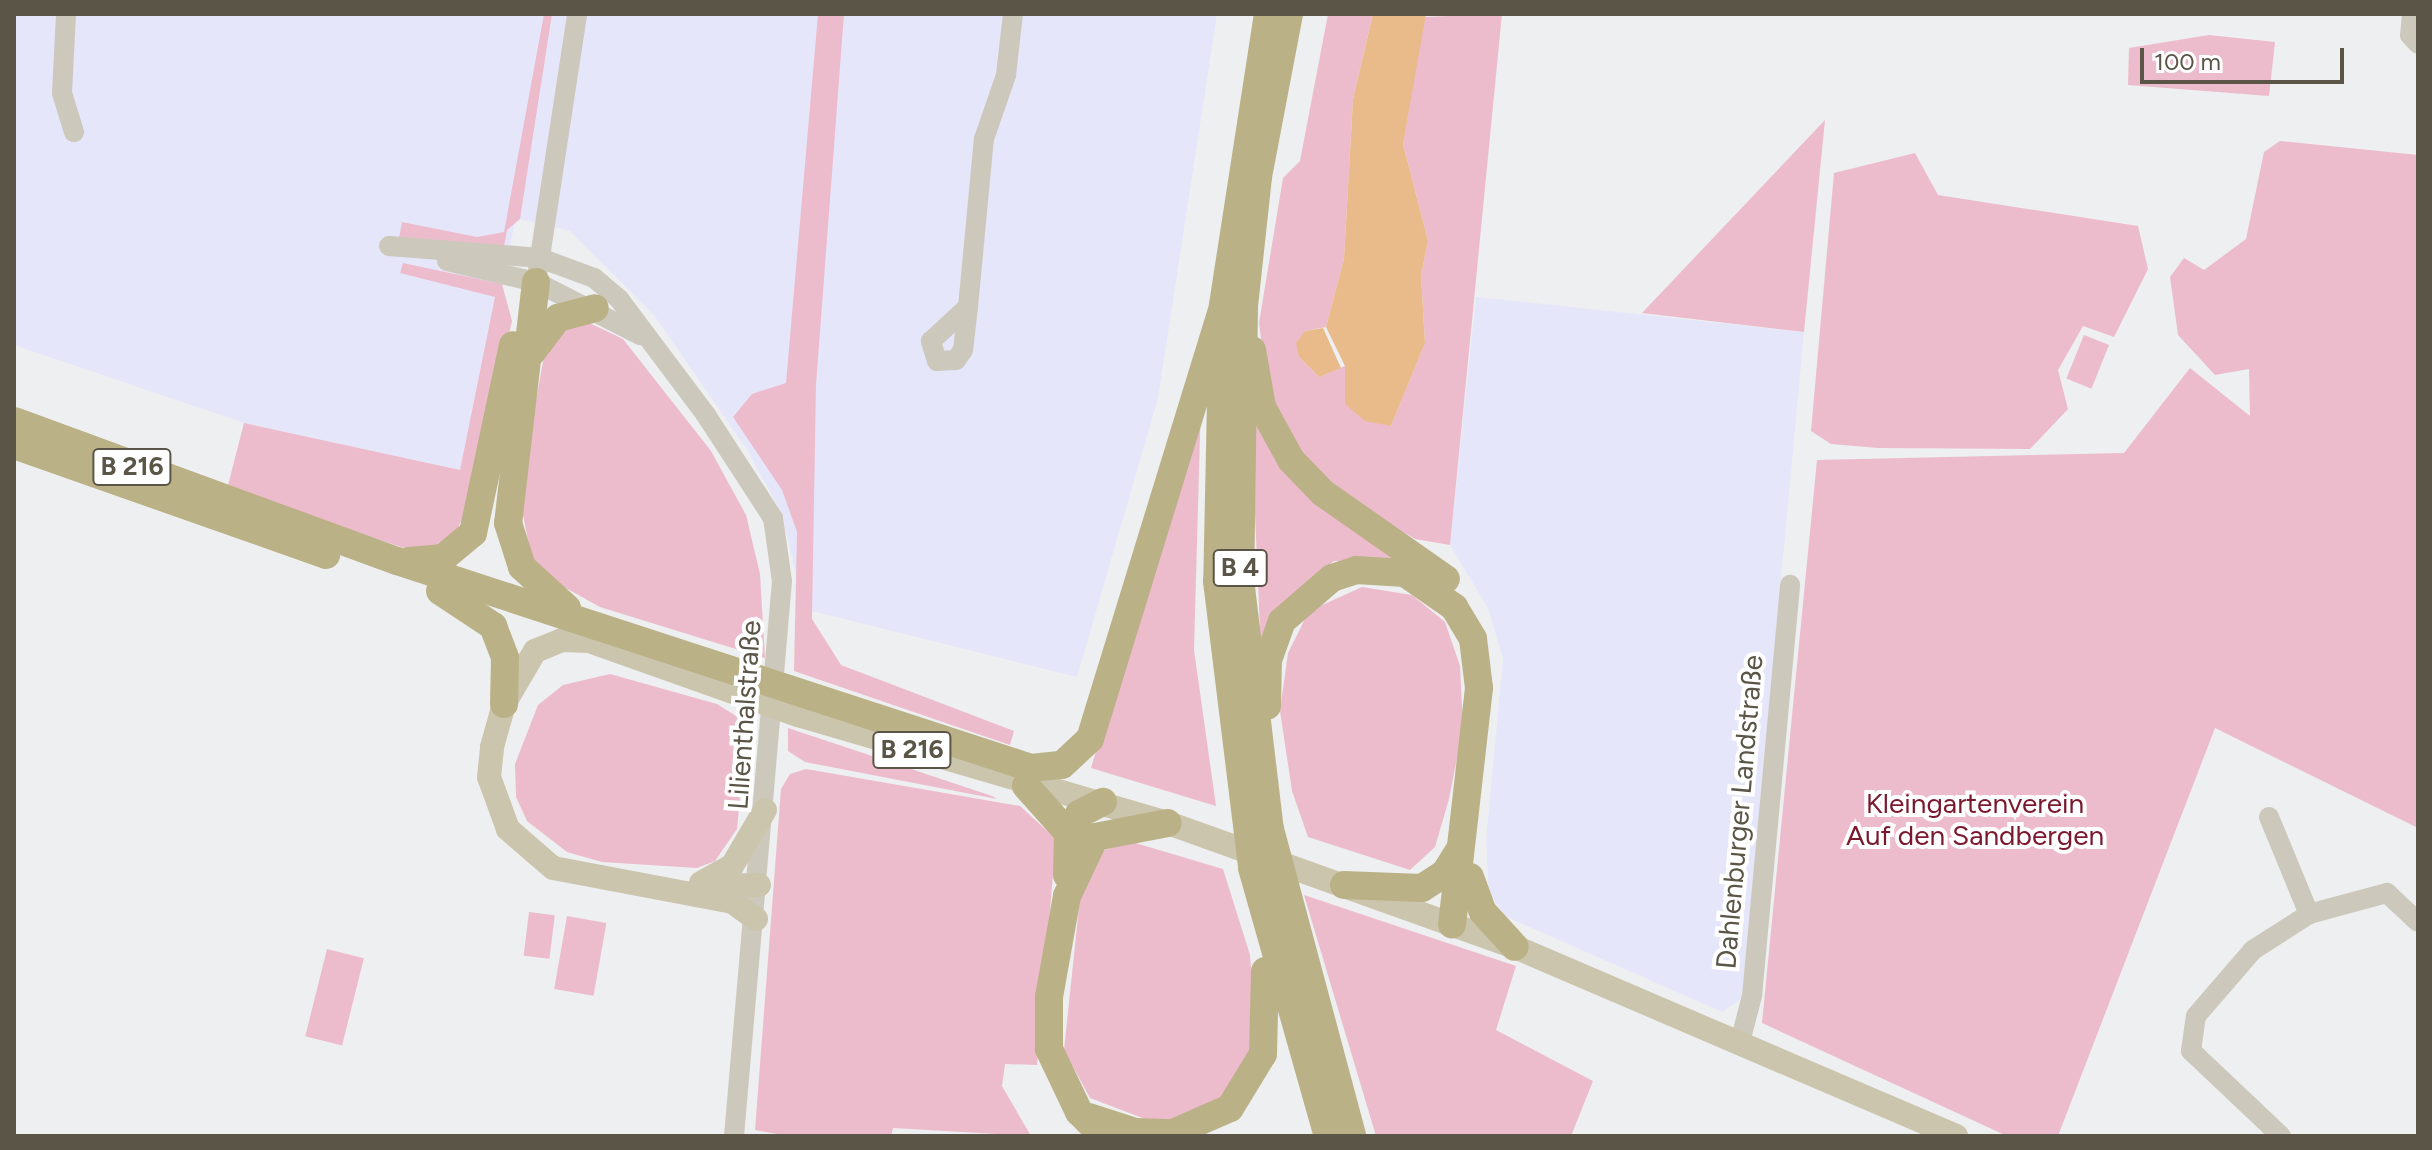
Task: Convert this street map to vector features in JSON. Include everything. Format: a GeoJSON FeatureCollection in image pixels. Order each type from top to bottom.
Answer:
{"type":"FeatureCollection","features":[{"type":"Feature","properties":{"kind":"highway","name":"B 4"},"geometry":{"type":"LineString","coordinates":[[1268,14],[1237,174],[1234,306],[1217,581],[1244,825],[1263,911],[1328,1136]]}},
{"type":"Feature","properties":{"kind":"highway","name":"B 4"},"geometry":{"type":"LineString","coordinates":[[1289,14],[1234,306],[1240,579],[1270,829],[1352,1136]]}},
{"type":"Feature","properties":{"kind":"highway"},"geometry":{"type":"LineString","coordinates":[[538,270],[530,356],[508,496],[513,546],[537,587],[593,634]]}},
{"type":"Feature","properties":{"kind":"highway"},"geometry":{"type":"LineString","coordinates":[[397,561],[443,558],[473,533],[521,301],[538,270]]}},
{"type":"Feature","properties":{"kind":"highway"},"geometry":{"type":"LineString","coordinates":[[1068,833],[1028,777],[1062,765],[1090,739],[1234,306]]}},
{"type":"Feature","properties":{"kind":"highway"},"geometry":{"type":"LineString","coordinates":[[1234,306],[1262,407],[1291,460],[1323,493],[1449,582],[1482,637],[1488,689],[1470,877],[1452,924]]}},
{"type":"Feature","properties":{"kind":"highway"},"geometry":{"type":"LineString","coordinates":[[530,356],[558,318],[595,308]]}},
{"type":"Feature","properties":{"kind":"highway","name":"B 216"},"geometry":{"type":"LineString","coordinates":[[14,421],[593,634],[1028,777]]}},
{"type":"Feature","properties":{"kind":"highway","name":"B 216"},"geometry":{"type":"LineString","coordinates":[[14,445],[440,591],[593,634]]}},
{"type":"Feature","properties":{"kind":"highway"},"geometry":{"type":"LineString","coordinates":[[1270,829],[1266,682],[1273,641],[1313,589],[1356,570],[1383,570],[1442,593],[1473,639],[1479,688],[1452,924]]}},
{"type":"Feature","properties":{"kind":"highway"},"geometry":{"type":"LineString","coordinates":[[440,591],[493,626],[505,658],[504,704]]}},
{"type":"Feature","properties":{"kind":"highway"},"geometry":{"type":"LineString","coordinates":[[1103,802],[1079,814],[1068,833],[1067,896],[1049,997],[1049,1049],[1079,1112],[1103,1136]]}},
{"type":"Feature","properties":{"kind":"highway"},"geometry":{"type":"LineString","coordinates":[[1067,896],[1095,837],[1168,823]]}},
{"type":"Feature","properties":{"kind":"highway"},"geometry":{"type":"LineString","coordinates":[[1334,882],[1422,888],[1445,873],[1463,843]]}},
{"type":"Feature","properties":{"kind":"highway"},"geometry":{"type":"LineString","coordinates":[[1470,877],[1483,912],[1520,950]]}},
{"type":"Feature","properties":{"kind":"highway"},"geometry":{"type":"LineString","coordinates":[[1079,1112],[1135,1132],[1173,1133],[1213,1120],[1244,1093],[1267,1033],[1263,911]]}},
{"type":"Feature","properties":{"kind":"main road"},"geometry":{"type":"LineString","coordinates":[[593,634],[562,640],[535,651],[504,704],[489,777],[508,829],[553,868],[733,902],[756,919]]}},
{"type":"Feature","properties":{"kind":"main road","name":"B 216"},"geometry":{"type":"LineString","coordinates":[[1028,777],[1205,836],[1520,950]]}},
{"type":"Feature","properties":{"kind":"main road"},"geometry":{"type":"LineString","coordinates":[[693,886],[732,866],[765,810]]}},
{"type":"Feature","properties":{"kind":"main road"},"geometry":{"type":"LineString","coordinates":[[640,886],[759,885]]}},
{"type":"Feature","properties":{"kind":"main road"},"geometry":{"type":"LineString","coordinates":[[1520,950],[1956,1136]]}},
{"type":"Feature","properties":{"kind":"street"},"geometry":{"type":"LineString","coordinates":[[66,14],[62,93],[74,132]]}},
{"type":"Feature","properties":{"kind":"street"},"geometry":{"type":"LineString","coordinates":[[574,60],[577,14]]}},
{"type":"Feature","properties":{"kind":"street"},"geometry":{"type":"LineString","coordinates":[[538,270],[574,60],[585,14]]}},
{"type":"Feature","properties":{"kind":"street"},"geometry":{"type":"LineString","coordinates":[[968,307],[984,139],[1006,75],[1013,14]]}},
{"type":"Feature","properties":{"kind":"street"},"geometry":{"type":"LineString","coordinates":[[2412,14],[2416,43]]}},
{"type":"Feature","properties":{"kind":"street"},"geometry":{"type":"LineString","coordinates":[[538,270],[389,246],[538,270]]}},
{"type":"Feature","properties":{"kind":"street","name":"Lilienthalstraße"},"geometry":{"type":"LineString","coordinates":[[538,270],[646,339]]}},
{"type":"Feature","properties":{"kind":"street","name":"Lilienthalstraße"},"geometry":{"type":"LineString","coordinates":[[538,270],[594,278],[646,339],[758,489],[781,548],[765,810],[734,1136]]}},
{"type":"Feature","properties":{"kind":"street","name":"Dahlenburger Landstraße"},"geometry":{"type":"LineString","coordinates":[[1740,1042],[1752,996],[1790,585]]}},
{"type":"Feature","properties":{"kind":"street"},"geometry":{"type":"LineString","coordinates":[[2269,817],[2309,914]]}},
{"type":"Feature","properties":{"kind":"street"},"geometry":{"type":"LineString","coordinates":[[2281,1136],[2202,1065],[2190,1035],[2231,970],[2309,914],[2387,893],[2418,922]]}},
{"type":"Feature","properties":{"kind":"shaded area"},"geometry":{"type":"Polygon","coordinates":[[[14,14],[1217,14],[1158,398],[1077,677],[804,609],[782,514],[748,451],[654,315],[570,231],[516,218],[460,470],[244,423],[14,345],[14,14]]]}},
{"type":"Feature","properties":{"kind":"shaded area"},"geometry":{"type":"Polygon","coordinates":[[[1373,14],[1426,14],[1403,144],[1428,241],[1421,275],[1425,343],[1391,426],[1365,421],[1345,404],[1345,366],[1326,327],[1344,259],[1353,99],[1373,14]]]}},
{"type":"Feature","properties":{"kind":"shaded area"},"geometry":{"type":"Polygon","coordinates":[[[1476,297],[1804,332],[1742,998],[1722,1012],[1505,916],[1489,892],[1486,841],[1503,659],[1488,608],[1450,545],[1476,297]]]}},
{"type":"Feature","properties":{"kind":"shaded area"},"geometry":{"type":"Polygon","coordinates":[[[1323,328],[1341,368],[1319,377],[1299,357],[1296,343],[1305,331],[1323,328]]]}},
{"type":"Feature","properties":{"kind":"green space"},"geometry":{"type":"Polygon","coordinates":[[[544,14],[552,14],[520,219],[507,230],[503,252],[399,238],[402,222],[477,237],[504,232],[544,14]]]}},
{"type":"Feature","properties":{"kind":"green space"},"geometry":{"type":"Polygon","coordinates":[[[818,14],[844,14],[816,385],[812,619],[841,665],[1014,731],[1010,745],[794,671],[797,532],[782,490],[733,417],[752,394],[786,383],[818,14]]]}},
{"type":"Feature","properties":{"kind":"green space"},"geometry":{"type":"Polygon","coordinates":[[[1328,14],[1373,14],[1353,99],[1344,259],[1326,327],[1305,331],[1299,357],[1319,377],[1345,366],[1345,404],[1391,426],[1425,343],[1421,275],[1428,241],[1403,144],[1424,17],[1502,14],[1450,545],[1415,539],[1364,509],[1300,455],[1270,404],[1259,323],[1283,178],[1300,161],[1328,14]]]}},
{"type":"Feature","properties":{"kind":"green space"},"geometry":{"type":"Polygon","coordinates":[[[2209,35],[2275,42],[2269,96],[2128,85],[2129,48],[2209,35]]]}},
{"type":"Feature","properties":{"kind":"green space"},"geometry":{"type":"Polygon","coordinates":[[[1825,120],[1804,332],[1642,313],[1825,120]]]}},
{"type":"Feature","properties":{"kind":"green space","name":"Kleingartenverein Auf den Sandbergen"},"geometry":{"type":"Polygon","coordinates":[[[2280,141],[2418,155],[2418,828],[2215,728],[2058,1136],[2007,1136],[1762,1023],[1817,460],[2124,453],[2190,368],[2250,416],[2249,369],[2215,375],[2178,335],[2170,277],[2184,258],[2204,270],[2246,239],[2264,152],[2280,141]]]}},
{"type":"Feature","properties":{"kind":"green space"},"geometry":{"type":"Polygon","coordinates":[[[1915,153],[1938,195],[2138,226],[2148,269],[2114,337],[2083,326],[2058,370],[2068,409],[2030,449],[1878,448],[1831,444],[1811,431],[1834,173],[1915,153]]]}},
{"type":"Feature","properties":{"kind":"green space"},"geometry":{"type":"Polygon","coordinates":[[[403,263],[502,284],[512,321],[473,495],[456,532],[422,554],[227,489],[244,423],[460,470],[495,297],[400,273],[403,263]]]}},
{"type":"Feature","properties":{"kind":"green space"},"geometry":{"type":"Polygon","coordinates":[[[581,319],[623,339],[711,451],[746,515],[760,574],[765,658],[600,607],[546,577],[532,560],[519,495],[546,345],[558,329],[581,319]]]}},
{"type":"Feature","properties":{"kind":"green space"},"geometry":{"type":"Polygon","coordinates":[[[2084,335],[2109,345],[2091,389],[2066,379],[2084,335]]]}},
{"type":"Feature","properties":{"kind":"green space"},"geometry":{"type":"Polygon","coordinates":[[[1201,400],[1194,650],[1216,806],[1091,768],[1201,400]]]}},
{"type":"Feature","properties":{"kind":"green space"},"geometry":{"type":"Polygon","coordinates":[[[1250,400],[1407,560],[1334,561],[1280,605],[1261,652],[1250,400]]]}},
{"type":"Feature","properties":{"kind":"green space"},"geometry":{"type":"Polygon","coordinates":[[[1362,587],[1412,595],[1445,622],[1460,666],[1463,727],[1449,799],[1435,847],[1410,870],[1308,837],[1292,791],[1280,711],[1288,653],[1309,611],[1362,587]]]}},
{"type":"Feature","properties":{"kind":"green space"},"geometry":{"type":"Polygon","coordinates":[[[610,674],[717,704],[747,723],[737,829],[715,861],[697,868],[602,862],[567,852],[527,821],[516,797],[515,764],[538,705],[563,685],[610,674]]]}},
{"type":"Feature","properties":{"kind":"green space"},"geometry":{"type":"Polygon","coordinates":[[[788,728],[997,799],[805,762],[788,751],[788,728]]]}},
{"type":"Feature","properties":{"kind":"green space"},"geometry":{"type":"Polygon","coordinates":[[[806,769],[1020,806],[1056,839],[1037,1065],[1005,1064],[1002,1086],[1031,1136],[893,1128],[891,1136],[788,1136],[755,1130],[781,789],[790,774],[806,769]]]}},
{"type":"Feature","properties":{"kind":"green space"},"geometry":{"type":"Polygon","coordinates":[[[1132,842],[1223,869],[1250,955],[1256,1032],[1245,1069],[1226,1098],[1192,1120],[1153,1122],[1090,1098],[1064,1050],[1080,898],[1097,852],[1132,842]]]}},
{"type":"Feature","properties":{"kind":"green space"},"geometry":{"type":"Polygon","coordinates":[[[1304,895],[1516,966],[1496,1030],[1593,1081],[1571,1136],[1376,1136],[1304,895]]]}},
{"type":"Feature","properties":{"kind":"green space"},"geometry":{"type":"Polygon","coordinates":[[[529,912],[555,915],[549,959],[524,956],[529,912]]]}},
{"type":"Feature","properties":{"kind":"green space"},"geometry":{"type":"Polygon","coordinates":[[[567,916],[606,923],[594,996],[554,989],[567,916]]]}},
{"type":"Feature","properties":{"kind":"green space"},"geometry":{"type":"Polygon","coordinates":[[[327,949],[364,958],[342,1046],[305,1036],[327,949]]]}}]}
